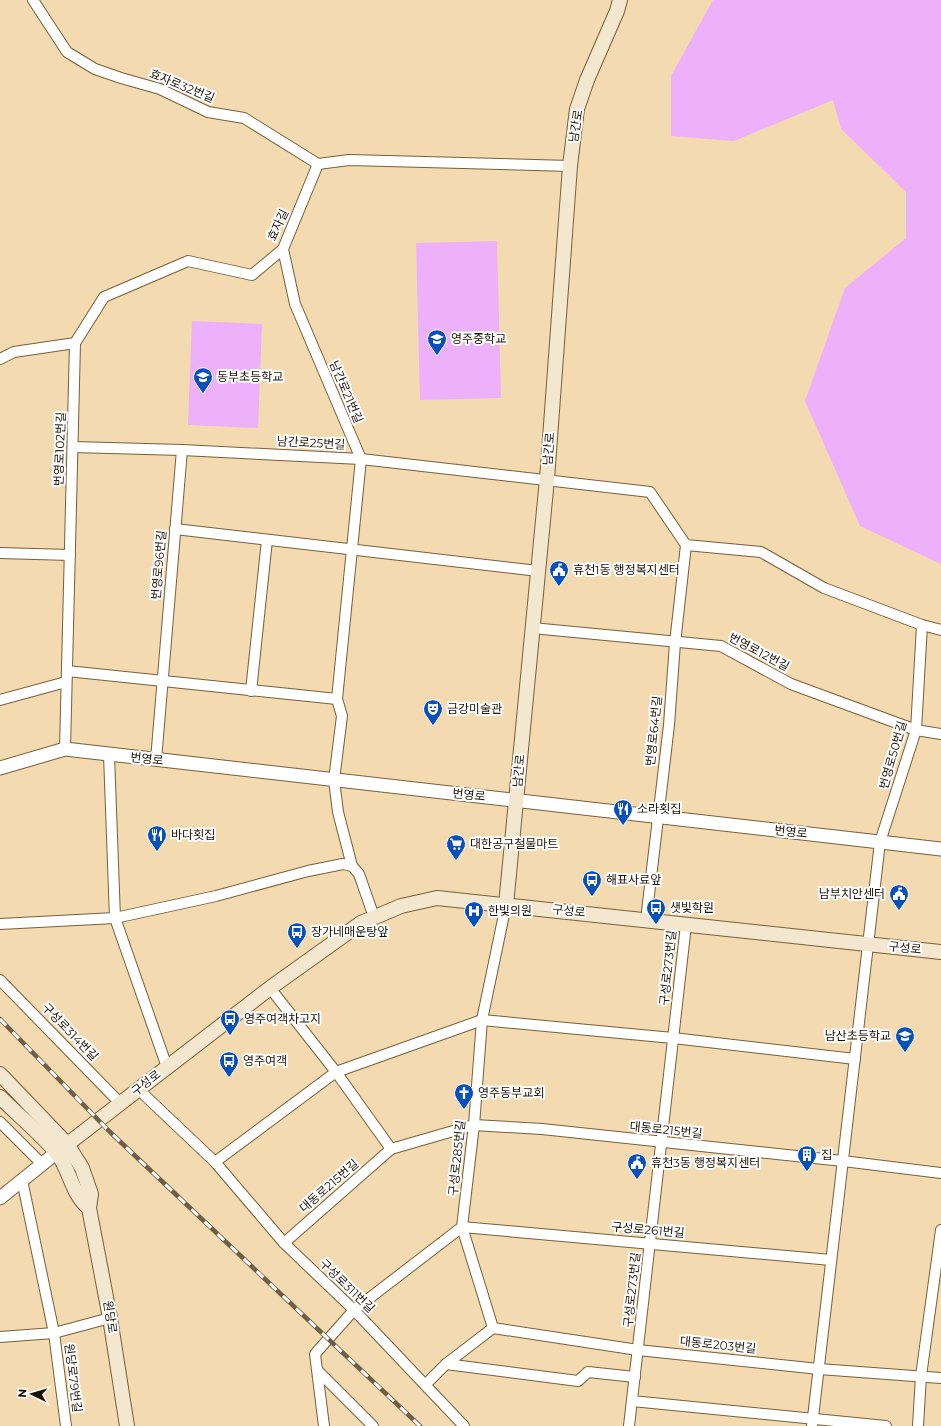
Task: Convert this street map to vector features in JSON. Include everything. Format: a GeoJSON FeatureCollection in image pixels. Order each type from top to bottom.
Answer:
{"type":"FeatureCollection","features":[{"type":"Feature","properties":{"kind":"main road","name":"남간로"},"geometry":{"type":"LineString","coordinates":[[506,905],[546,479],[570,166],[578,109],[587,80],[617,11],[620,0]]}},
{"type":"Feature","properties":{"kind":"main road","name":"구성로"},"geometry":{"type":"LineString","coordinates":[[62,1149],[270,988],[361,923],[401,906],[437,898],[941,952]]}},
{"type":"Feature","properties":{"kind":"main road","name":"원당로"},"geometry":{"type":"LineString","coordinates":[[0,1074],[62,1149],[66,1167],[80,1201],[89,1208],[110,1318],[127,1426]]}},
{"type":"Feature","properties":{"kind":"main road","name":"원당로"},"geometry":{"type":"LineString","coordinates":[[0,1097],[62,1149]]}},
{"type":"Feature","properties":{"kind":"street","name":"효자로32번길"},"geometry":{"type":"LineString","coordinates":[[33,0],[67,52],[95,69],[160,89],[208,112],[244,118],[318,164]]}},
{"type":"Feature","properties":{"kind":"street"},"geometry":{"type":"LineString","coordinates":[[318,164],[349,160],[570,166]]}},
{"type":"Feature","properties":{"kind":"street","name":"효자길"},"geometry":{"type":"LineString","coordinates":[[75,343],[104,297],[188,261],[252,275],[283,249],[318,164]]}},
{"type":"Feature","properties":{"kind":"street","name":"남간로21번길"},"geometry":{"type":"LineString","coordinates":[[283,249],[295,304],[360,459],[337,699],[342,716],[334,780],[338,812],[352,866],[359,874],[374,917]]}},
{"type":"Feature","properties":{"kind":"street"},"geometry":{"type":"LineString","coordinates":[[0,359],[14,352],[75,343]]}},
{"type":"Feature","properties":{"kind":"street","name":"번영로102번길"},"geometry":{"type":"LineString","coordinates":[[64,749],[75,343]]}},
{"type":"Feature","properties":{"kind":"street","name":"남간로25번길"},"geometry":{"type":"LineString","coordinates":[[73,447],[182,450],[360,459],[546,479]]}},
{"type":"Feature","properties":{"kind":"street","name":"번영로96번길"},"geometry":{"type":"LineString","coordinates":[[156,760],[182,450]]}},
{"type":"Feature","properties":{"kind":"street"},"geometry":{"type":"LineString","coordinates":[[546,479],[650,492],[686,545],[761,552],[824,588],[922,625],[941,630]]}},
{"type":"Feature","properties":{"kind":"street"},"geometry":{"type":"LineString","coordinates":[[175,529],[538,571]]}},
{"type":"Feature","properties":{"kind":"street"},"geometry":{"type":"LineString","coordinates":[[251,691],[267,540]]}},
{"type":"Feature","properties":{"kind":"street","name":"번영로64번길"},"geometry":{"type":"LineString","coordinates":[[646,920],[669,725],[675,643],[686,545]]}},
{"type":"Feature","properties":{"kind":"street"},"geometry":{"type":"LineString","coordinates":[[0,553],[70,555]]}},
{"type":"Feature","properties":{"kind":"street","name":"번영로50번길"},"geometry":{"type":"LineString","coordinates":[[880,842],[916,730],[922,625]]}},
{"type":"Feature","properties":{"kind":"street","name":"번영로12번길"},"geometry":{"type":"LineString","coordinates":[[532,628],[675,643],[721,646],[791,684],[916,730],[941,734]]}},
{"type":"Feature","properties":{"kind":"street"},"geometry":{"type":"LineString","coordinates":[[67,671],[337,699]]}},
{"type":"Feature","properties":{"kind":"street"},"geometry":{"type":"LineString","coordinates":[[0,700],[66,682]]}},
{"type":"Feature","properties":{"kind":"street","name":"번영로"},"geometry":{"type":"LineString","coordinates":[[0,768],[64,749],[941,849]]}},
{"type":"Feature","properties":{"kind":"street"},"geometry":{"type":"LineString","coordinates":[[109,755],[115,918],[167,1067]]}},
{"type":"Feature","properties":{"kind":"street"},"geometry":{"type":"LineString","coordinates":[[812,1423],[880,842]]}},
{"type":"Feature","properties":{"kind":"street"},"geometry":{"type":"LineString","coordinates":[[0,924],[115,918],[216,896],[308,871],[343,864],[352,866]]}},
{"type":"Feature","properties":{"kind":"street","name":"구성로285번길"},"geometry":{"type":"LineString","coordinates":[[493,1328],[462,1227],[474,1125],[482,1020],[506,905]]}},
{"type":"Feature","properties":{"kind":"street","name":"구성로273번길"},"geometry":{"type":"LineString","coordinates":[[629,1426],[686,925]]}},
{"type":"Feature","properties":{"kind":"street","name":"구성로314번길"},"geometry":{"type":"LineString","coordinates":[[0,980],[120,1103]]}},
{"type":"Feature","properties":{"kind":"street"},"geometry":{"type":"LineString","coordinates":[[270,988],[336,1072],[391,1149]]}},
{"type":"Feature","properties":{"kind":"street"},"geometry":{"type":"LineString","coordinates":[[215,1162],[336,1072],[482,1020],[673,1038],[855,1059]]}},
{"type":"Feature","properties":{"kind":"street","name":"구성로311번길"},"geometry":{"type":"LineString","coordinates":[[138,1090],[215,1162],[284,1243],[354,1310],[426,1384],[464,1426]]}},
{"type":"Feature","properties":{"kind":"street"},"geometry":{"type":"LineString","coordinates":[[0,1122],[43,1165]]}},
{"type":"Feature","properties":{"kind":"street","name":"대동로215번길"},"geometry":{"type":"LineString","coordinates":[[284,1243],[391,1149],[474,1125],[542,1129],[941,1173]]}},
{"type":"Feature","properties":{"kind":"street","name":"구성로"},"geometry":{"type":"LineString","coordinates":[[0,1198],[62,1149]]}},
{"type":"Feature","properties":{"kind":"street"},"geometry":{"type":"LineString","coordinates":[[22,1180],[54,1332]]}},
{"type":"Feature","properties":{"kind":"street"},"geometry":{"type":"LineString","coordinates":[[324,1426],[315,1354],[354,1310],[462,1227]]}},
{"type":"Feature","properties":{"kind":"street","name":"구성로261번길"},"geometry":{"type":"LineString","coordinates":[[462,1227],[831,1260]]}},
{"type":"Feature","properties":{"kind":"street"},"geometry":{"type":"LineString","coordinates":[[918,1426],[921,1376],[941,1230]]}},
{"type":"Feature","properties":{"kind":"street"},"geometry":{"type":"LineString","coordinates":[[0,1337],[54,1332],[110,1318]]}},
{"type":"Feature","properties":{"kind":"street"},"geometry":{"type":"LineString","coordinates":[[426,1384],[446,1364],[493,1328]]}},
{"type":"Feature","properties":{"kind":"street","name":"대동로203번길"},"geometry":{"type":"LineString","coordinates":[[493,1328],[638,1350],[819,1369],[941,1378]]}},
{"type":"Feature","properties":{"kind":"street","name":"원당로79번길"},"geometry":{"type":"LineString","coordinates":[[54,1332],[66,1426]]}},
{"type":"Feature","properties":{"kind":"street"},"geometry":{"type":"LineString","coordinates":[[446,1364],[578,1381],[588,1372],[635,1377]]}},
{"type":"Feature","properties":{"kind":"street"},"geometry":{"type":"LineString","coordinates":[[318,1371],[373,1426]]}},
{"type":"Feature","properties":{"kind":"street"},"geometry":{"type":"LineString","coordinates":[[632,1401],[812,1423],[886,1426]]}},
{"type":"Feature","properties":{"kind":"shaded area"},"geometry":{"type":"Polygon","coordinates":[[[713,0],[941,0],[941,564],[860,526],[805,401],[845,288],[906,238],[906,192],[841,129],[833,100],[734,141],[671,136],[671,76],[713,0]]]}},
{"type":"Feature","properties":{"kind":"shaded area"},"geometry":{"type":"Polygon","coordinates":[[[497,241],[501,398],[420,400],[416,243],[497,241]]]}},
{"type":"Feature","properties":{"kind":"shaded area"},"geometry":{"type":"Polygon","coordinates":[[[192,321],[262,324],[258,428],[188,425],[192,321]]]}},
{"type":"Feature","properties":{"kind":"railway"},"geometry":{"type":"LineString","coordinates":[[0,1019],[110,1132],[420,1426]]}},
{"type":"Feature","properties":{"kind":"place","name":"영주중학교"},"geometry":{"type":"Point","coordinates":[437,356]}},
{"type":"Feature","properties":{"kind":"place","name":"동부초등학교"},"geometry":{"type":"Point","coordinates":[203,394]}},
{"type":"Feature","properties":{"kind":"place","name":"휴천1동 행정복지센터"},"geometry":{"type":"Point","coordinates":[559,587]}},
{"type":"Feature","properties":{"kind":"place","name":"금강미술관"},"geometry":{"type":"Point","coordinates":[433,726]}},
{"type":"Feature","properties":{"kind":"place","name":"소라횟집"},"geometry":{"type":"Point","coordinates":[623,826]}},
{"type":"Feature","properties":{"kind":"place","name":"바다횟집"},"geometry":{"type":"Point","coordinates":[157,852]}},
{"type":"Feature","properties":{"kind":"place","name":"대한공구철물마트"},"geometry":{"type":"Point","coordinates":[456,861]}},
{"type":"Feature","properties":{"kind":"place","name":"해표사료앞"},"geometry":{"type":"Point","coordinates":[592,897]}},
{"type":"Feature","properties":{"kind":"place","name":"남부치안센터"},"geometry":{"type":"Point","coordinates":[899,911]}},
{"type":"Feature","properties":{"kind":"place","name":"샛빛학원"},"geometry":{"type":"Point","coordinates":[656,925]}},
{"type":"Feature","properties":{"kind":"place","name":"한빛의원"},"geometry":{"type":"Point","coordinates":[474,928]}},
{"type":"Feature","properties":{"kind":"place","name":"장가네매운탕앞"},"geometry":{"type":"Point","coordinates":[297,949]}},
{"type":"Feature","properties":{"kind":"place","name":"영주여객차고지"},"geometry":{"type":"Point","coordinates":[230,1036]}},
{"type":"Feature","properties":{"kind":"place","name":"남산초등학교"},"geometry":{"type":"Point","coordinates":[905,1053]}},
{"type":"Feature","properties":{"kind":"place","name":"영주여객"},"geometry":{"type":"Point","coordinates":[229,1078]}},
{"type":"Feature","properties":{"kind":"place","name":"영주동부교회"},"geometry":{"type":"Point","coordinates":[464,1110]}},
{"type":"Feature","properties":{"kind":"place","name":"집"},"geometry":{"type":"Point","coordinates":[807,1172]}},
{"type":"Feature","properties":{"kind":"place","name":"휴천3동 행정복지센터"},"geometry":{"type":"Point","coordinates":[637,1180]}}]}
